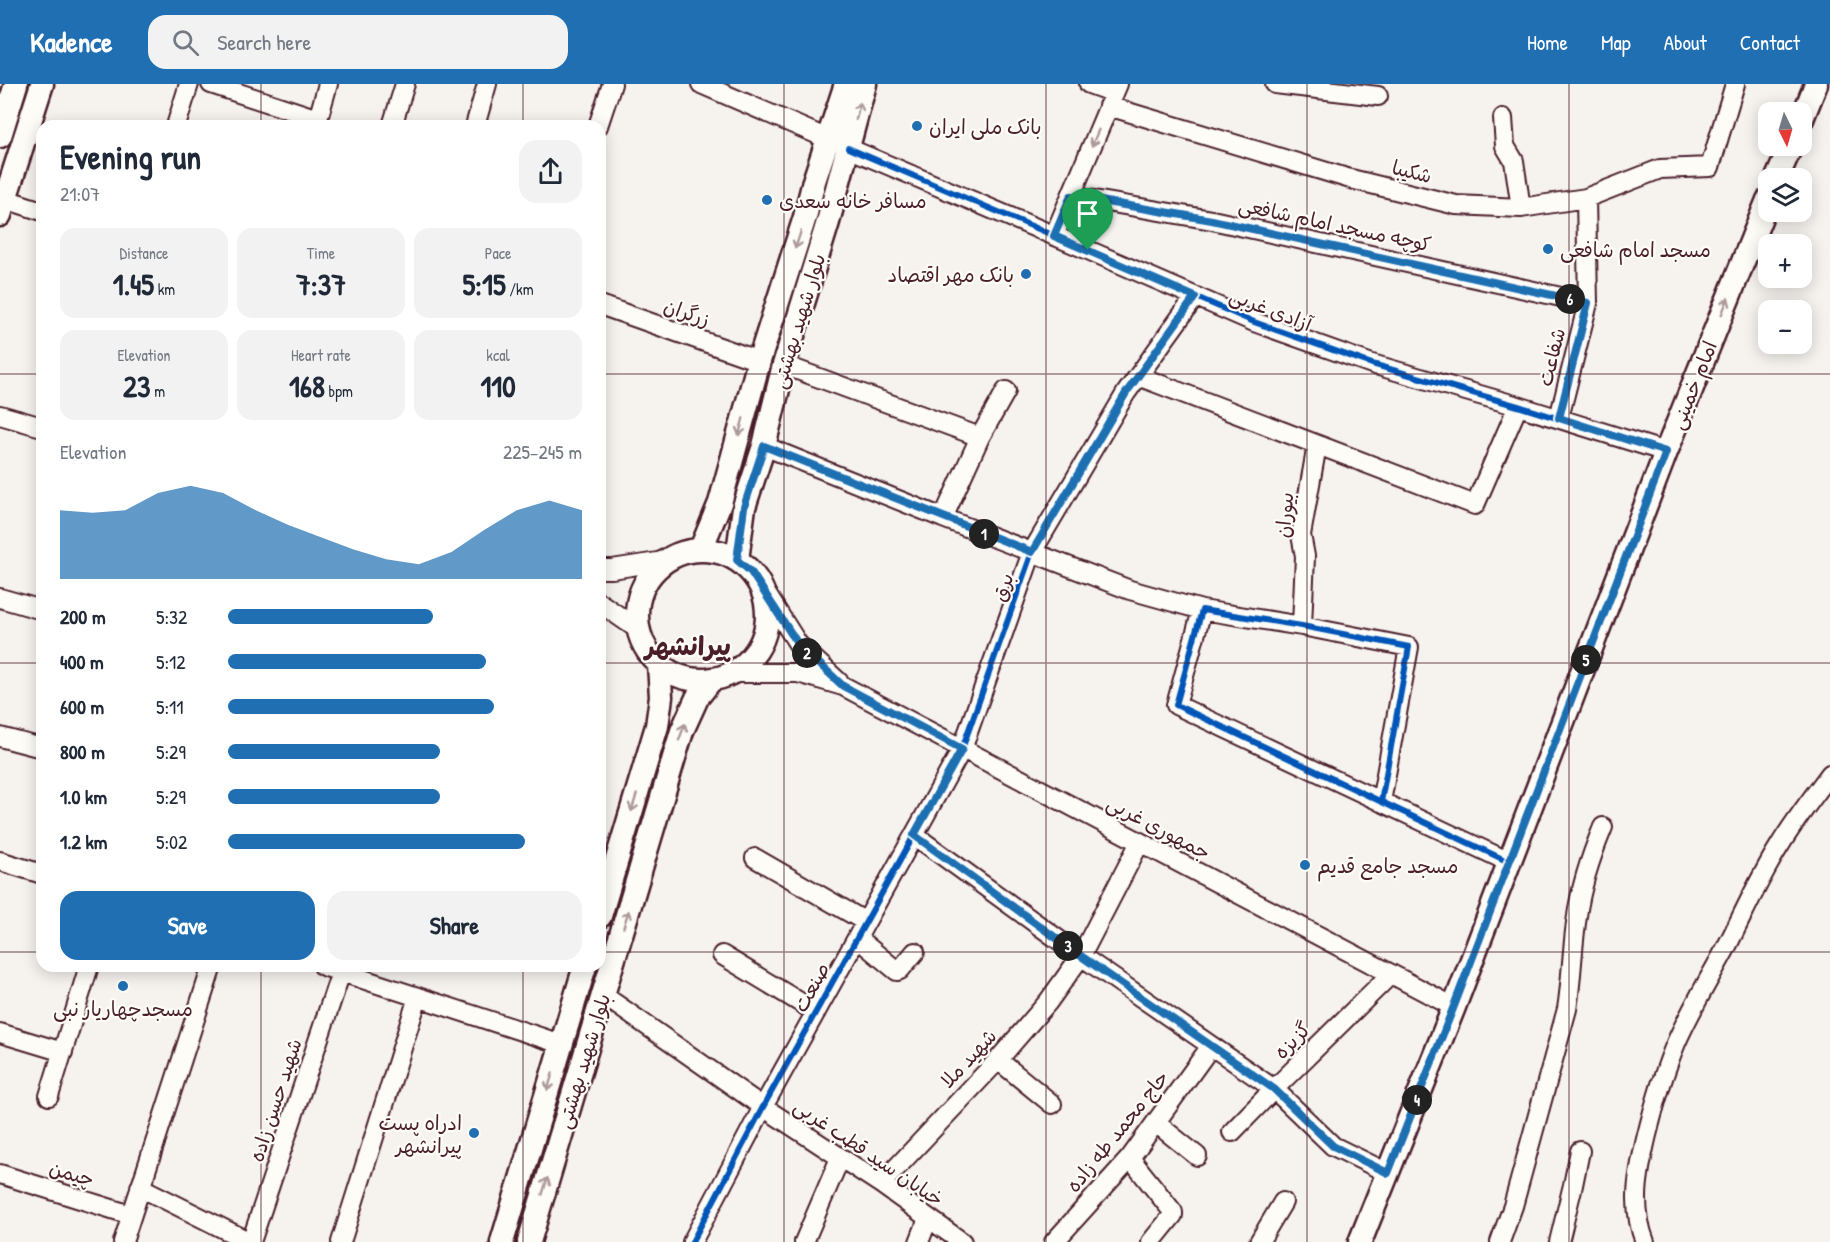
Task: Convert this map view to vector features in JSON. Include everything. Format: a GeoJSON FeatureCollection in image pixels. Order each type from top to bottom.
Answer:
{"type":"FeatureCollection","features":[{"type":"Feature","properties":{"kind":"main road"},"geometry":{"type":"LineString","coordinates":[[0,135],[16,84]]}},
{"type":"Feature","properties":{"kind":"main road"},"geometry":{"type":"LineString","coordinates":[[3,207],[42,84]]}},
{"type":"Feature","properties":{"kind":"main road","name":"بلوار شهید بهشتی"},"geometry":{"type":"LineString","coordinates":[[737,560],[744,507],[764,446],[784,365],[828,222],[846,84]]}},
{"type":"Feature","properties":{"kind":"main road","name":"بلوار شهید بهشتی"},"geometry":{"type":"LineString","coordinates":[[701,549],[720,503],[759,361],[805,217],[814,181],[838,144],[865,84]]}},
{"type":"Feature","properties":{"kind":"main road"},"geometry":{"type":"LineString","coordinates":[[1809,102],[1816,84]]}},
{"type":"Feature","properties":{"kind":"main road","name":"امام خمینی"},"geometry":{"type":"LineString","coordinates":[[1360,1242],[1454,1006],[1666,452],[1759,222]]}},
{"type":"Feature","properties":{"kind":"main road"},"geometry":{"type":"LineString","coordinates":[[701,549],[720,552],[737,560],[751,572],[762,587],[767,603],[764,637],[756,652],[744,664],[721,676],[693,679],[675,674],[659,664],[646,649],[639,630],[637,611],[641,592],[650,575],[664,561],[682,553],[701,549]]}},
{"type":"Feature","properties":{"kind":"main road"},"geometry":{"type":"LineString","coordinates":[[606,896],[657,726],[661,697],[659,664]]}},
{"type":"Feature","properties":{"kind":"main road","name":"بلوار شهید بهشتی"},"geometry":{"type":"LineString","coordinates":[[529,1242],[682,731],[697,698],[721,676]]}},
{"type":"Feature","properties":{"kind":"main road","name":"بلوار شهید بهشتی"},"geometry":{"type":"LineString","coordinates":[[502,1242],[583,972]]}},
{"type":"Feature","properties":{"kind":"street"},"geometry":{"type":"LineString","coordinates":[[178,120],[189,84]]}},
{"type":"Feature","properties":{"kind":"street"},"geometry":{"type":"LineString","coordinates":[[211,84],[312,120]]}},
{"type":"Feature","properties":{"kind":"street"},"geometry":{"type":"LineString","coordinates":[[321,120],[328,84]]}},
{"type":"Feature","properties":{"kind":"street"},"geometry":{"type":"LineString","coordinates":[[394,120],[405,84]]}},
{"type":"Feature","properties":{"kind":"street"},"geometry":{"type":"LineString","coordinates":[[477,120],[487,84]]}},
{"type":"Feature","properties":{"kind":"street"},"geometry":{"type":"LineString","coordinates":[[600,120],[612,84]]}},
{"type":"Feature","properties":{"kind":"street","name":"آزادی غربی"},"geometry":{"type":"LineString","coordinates":[[701,84],[1254,322],[1372,364],[1559,418],[1666,452]]}},
{"type":"Feature","properties":{"kind":"street","name":"شکیبا"},"geometry":{"type":"LineString","coordinates":[[1089,84],[1368,183],[1456,205],[1521,208],[1586,198],[1660,169],[1710,166],[1735,84]]}},
{"type":"Feature","properties":{"kind":"street"},"geometry":{"type":"LineString","coordinates":[[1275,84],[1378,96]]}},
{"type":"Feature","properties":{"kind":"street"},"geometry":{"type":"LineString","coordinates":[[1054,236],[1113,94]]}},
{"type":"Feature","properties":{"kind":"street"},"geometry":{"type":"LineString","coordinates":[[1503,118],[1505,146],[1514,161],[1521,208]]}},
{"type":"Feature","properties":{"kind":"street","name":"کوچه مسجد امام شافعی"},"geometry":{"type":"LineString","coordinates":[[1071,196],[1212,220],[1588,303]]}},
{"type":"Feature","properties":{"kind":"street","name":"شفاعت"},"geometry":{"type":"LineString","coordinates":[[1559,418],[1588,303],[1586,198]]}},
{"type":"Feature","properties":{"kind":"street"},"geometry":{"type":"LineString","coordinates":[[3,207],[36,210]]}},
{"type":"Feature","properties":{"kind":"street","name":"برق"},"geometry":{"type":"LineString","coordinates":[[962,749],[1032,552],[1126,393],[1195,297]]}},
{"type":"Feature","properties":{"kind":"street","name":"زرگران"},"geometry":{"type":"LineString","coordinates":[[606,307],[759,361]]}},
{"type":"Feature","properties":{"kind":"street"},"geometry":{"type":"LineString","coordinates":[[784,365],[980,437]]}},
{"type":"Feature","properties":{"kind":"street"},"geometry":{"type":"LineString","coordinates":[[1138,376],[1475,505],[1518,406]]}},
{"type":"Feature","properties":{"kind":"street"},"geometry":{"type":"LineString","coordinates":[[943,518],[980,437],[1006,392]]}},
{"type":"Feature","properties":{"kind":"street"},"geometry":{"type":"LineString","coordinates":[[0,415],[36,425]]}},
{"type":"Feature","properties":{"kind":"street","name":"بیوران"},"geometry":{"type":"LineString","coordinates":[[1302,626],[1305,556],[1301,535],[1317,445]]}},
{"type":"Feature","properties":{"kind":"street"},"geometry":{"type":"LineString","coordinates":[[764,446],[1130,590],[1202,610],[1302,626],[1409,647],[1381,802]]}},
{"type":"Feature","properties":{"kind":"street"},"geometry":{"type":"LineString","coordinates":[[606,569],[664,561]]}},
{"type":"Feature","properties":{"kind":"street"},"geometry":{"type":"LineString","coordinates":[[762,587],[798,644],[843,686]]}},
{"type":"Feature","properties":{"kind":"street"},"geometry":{"type":"LineString","coordinates":[[0,598],[36,608]]}},
{"type":"Feature","properties":{"kind":"street"},"geometry":{"type":"LineString","coordinates":[[606,607],[639,630]]}},
{"type":"Feature","properties":{"kind":"street"},"geometry":{"type":"LineString","coordinates":[[1202,610],[1176,705],[1509,862]]}},
{"type":"Feature","properties":{"kind":"street"},"geometry":{"type":"LineString","coordinates":[[721,676],[798,672],[843,686]]}},
{"type":"Feature","properties":{"kind":"street","name":"جمهوری غربی"},"geometry":{"type":"LineString","coordinates":[[843,686],[1454,1006]]}},
{"type":"Feature","properties":{"kind":"street"},"geometry":{"type":"LineString","coordinates":[[0,737],[36,746]]}},
{"type":"Feature","properties":{"kind":"street","name":"صنعت"},"geometry":{"type":"LineString","coordinates":[[692,1242],[962,749]]}},
{"type":"Feature","properties":{"kind":"street"},"geometry":{"type":"LineString","coordinates":[[1645,1242],[1637,1213],[1638,1173],[1654,1106],[1677,1042],[1770,861],[1794,822],[1830,774]]}},
{"type":"Feature","properties":{"kind":"street"},"geometry":{"type":"LineString","coordinates":[[1500,1242],[1513,1206],[1567,1009],[1580,895],[1603,827]]}},
{"type":"Feature","properties":{"kind":"street"},"geometry":{"type":"LineString","coordinates":[[914,835],[1081,956],[1274,1089],[1232,1132]]}},
{"type":"Feature","properties":{"kind":"street","name":"شهید ملا"},"geometry":{"type":"LineString","coordinates":[[881,1184],[998,1060],[1048,1002],[1081,956],[1140,842]]}},
{"type":"Feature","properties":{"kind":"street"},"geometry":{"type":"LineString","coordinates":[[754,858],[866,922]]}},
{"type":"Feature","properties":{"kind":"street"},"geometry":{"type":"LineString","coordinates":[[0,861],[36,872]]}},
{"type":"Feature","properties":{"kind":"street"},"geometry":{"type":"LineString","coordinates":[[857,938],[897,971],[915,952]]}},
{"type":"Feature","properties":{"kind":"street"},"geometry":{"type":"LineString","coordinates":[[722,955],[816,1012]]}},
{"type":"Feature","properties":{"kind":"street"},"geometry":{"type":"LineString","coordinates":[[49,1096],[88,972]]}},
{"type":"Feature","properties":{"kind":"street"},"geometry":{"type":"LineString","coordinates":[[123,1242],[210,972]]}},
{"type":"Feature","properties":{"kind":"street","name":"شهید حسن زاده"},"geometry":{"type":"LineString","coordinates":[[251,1242],[341,972]]}},
{"type":"Feature","properties":{"kind":"street"},"geometry":{"type":"LineString","coordinates":[[350,972],[561,1044]]}},
{"type":"Feature","properties":{"kind":"street","name":"گزیزه"},"geometry":{"type":"LineString","coordinates":[[1388,1173],[1333,1146],[1274,1089],[1391,974]]}},
{"type":"Feature","properties":{"kind":"street","name":"خیابان سید قطب غربی"},"geometry":{"type":"LineString","coordinates":[[603,995],[764,1107],[881,1184],[962,1242]]}},
{"type":"Feature","properties":{"kind":"street"},"geometry":{"type":"LineString","coordinates":[[341,1242],[418,997]]}},
{"type":"Feature","properties":{"kind":"street"},"geometry":{"type":"LineString","coordinates":[[0,1033],[63,1052]]}},
{"type":"Feature","properties":{"kind":"street","name":"حاج محمد طه زاده"},"geometry":{"type":"LineString","coordinates":[[1054,1242],[1130,1158],[1211,1046]]}},
{"type":"Feature","properties":{"kind":"street"},"geometry":{"type":"LineString","coordinates":[[998,1060],[1052,1104]]}},
{"type":"Feature","properties":{"kind":"street"},"geometry":{"type":"LineString","coordinates":[[1156,1123],[1197,1156]]}},
{"type":"Feature","properties":{"kind":"street"},"geometry":{"type":"LineString","coordinates":[[1559,1242],[1580,1151]]}},
{"type":"Feature","properties":{"kind":"street"},"geometry":{"type":"LineString","coordinates":[[804,1242],[840,1158]]}},
{"type":"Feature","properties":{"kind":"street"},"geometry":{"type":"LineString","coordinates":[[1130,1158],[1173,1212],[1151,1242]]}},
{"type":"Feature","properties":{"kind":"street","name":"چیمن"},"geometry":{"type":"LineString","coordinates":[[0,1174],[131,1215]]}},
{"type":"Feature","properties":{"kind":"street"},"geometry":{"type":"LineString","coordinates":[[140,1187],[251,1242]]}},
{"type":"Feature","properties":{"kind":"street"},"geometry":{"type":"LineString","coordinates":[[1259,1242],[1282,1202]]}},
{"type":"Feature","properties":{"kind":"street"},"geometry":{"type":"LineString","coordinates":[[918,1242],[928,1219]]}},
{"type":"Feature","properties":{"kind":"cycle path"},"geometry":{"type":"LineString","coordinates":[[848,148],[1254,322],[1372,364],[1666,452]]}},
{"type":"Feature","properties":{"kind":"cycle path"},"geometry":{"type":"LineString","coordinates":[[692,1242],[763,1107],[962,749],[1032,552],[1126,393],[1195,297]]}},
{"type":"Feature","properties":{"kind":"cycle path"},"geometry":{"type":"LineString","coordinates":[[1381,802],[1409,647],[1302,626],[1202,610],[1176,705],[1509,862]]}},
{"type":"Feature","properties":{"kind":"place","name":"بانک ملی ایران"},"geometry":{"type":"Point","coordinates":[917,126]}},
{"type":"Feature","properties":{"kind":"place","name":"مسافر خانه سعدی"},"geometry":{"type":"Point","coordinates":[767,200]}},
{"type":"Feature","properties":{"kind":"place","name":"مسجد امام شافعی"},"geometry":{"type":"Point","coordinates":[1548,249]}},
{"type":"Feature","properties":{"kind":"place","name":"بانک مهر اقتصاد"},"geometry":{"type":"Point","coordinates":[1026,274]}},
{"type":"Feature","properties":{"kind":"place","name":"مسجد جامع قدیم"},"geometry":{"type":"Point","coordinates":[1305,865]}},
{"type":"Feature","properties":{"kind":"place","name":"مسجدچهاریار نبی"},"geometry":{"type":"Point","coordinates":[123,986]}},
{"type":"Feature","properties":{"kind":"place","name":"ادراه پست پیرانشهر"},"geometry":{"type":"Point","coordinates":[474,1133]}},
{"type":"Feature","properties":{"kind":"district","name":"پیرانشهر"},"geometry":{"type":"Point","coordinates":[688,645]}},
{"type":"Feature","properties":{"kind":"route"},"geometry":{"type":"LineString","coordinates":[[1071,196],[1212,220],[1588,303],[1559,418],[1666,452],[1388,1173],[1333,1146],[1274,1089],[1081,956],[914,835],[962,749],[843,686],[798,644],[751,572],[737,560],[744,507],[764,446],[1032,552],[1126,393],[1195,297],[1088,250],[1054,236],[1071,196]]}}]}
